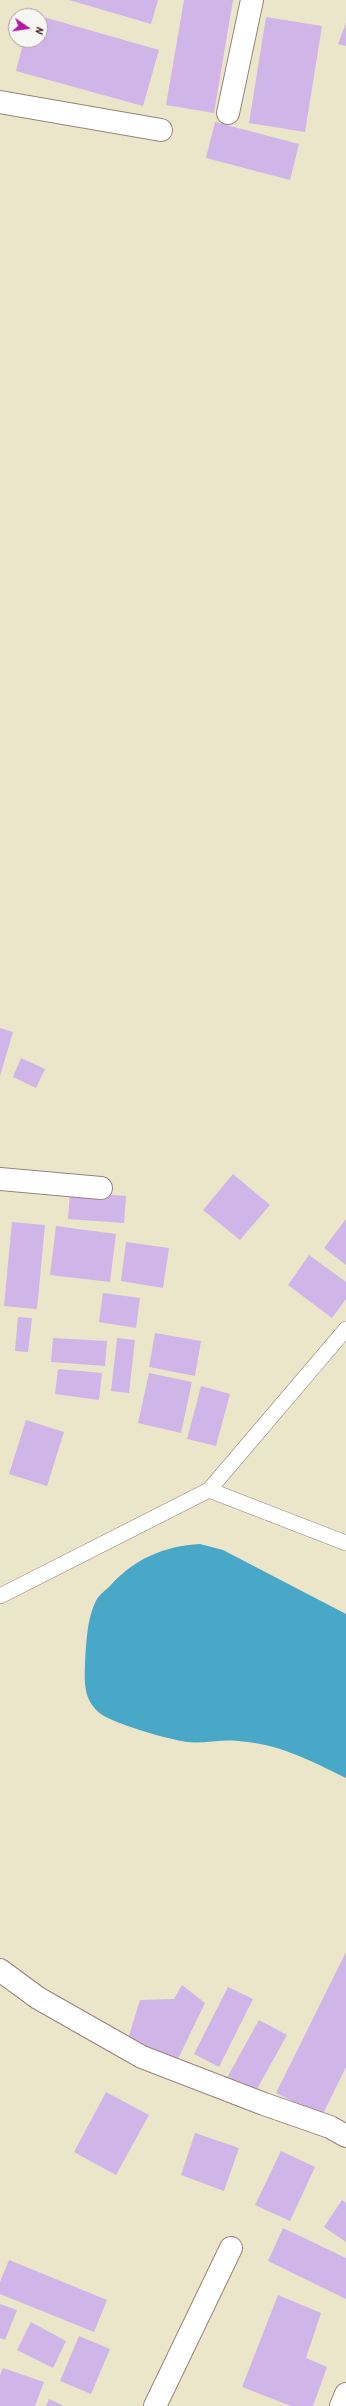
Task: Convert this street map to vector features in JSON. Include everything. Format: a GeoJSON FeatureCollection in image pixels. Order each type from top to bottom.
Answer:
{"type":"FeatureCollection","features":[{"type":"Feature","properties":{"kind":"street"},"geometry":{"type":"LineString","coordinates":[[228,113],[252,0]]}},
{"type":"Feature","properties":{"kind":"street"},"geometry":{"type":"LineString","coordinates":[[0,102],[161,130]]}},
{"type":"Feature","properties":{"kind":"street"},"geometry":{"type":"LineString","coordinates":[[0,1179],[100,1188]]}},
{"type":"Feature","properties":{"kind":"street"},"geometry":{"type":"LineString","coordinates":[[0,1970],[38,1998],[142,2057],[264,2104],[330,2127],[346,2136]]}},
{"type":"Feature","properties":{"kind":"street"},"geometry":{"type":"LineString","coordinates":[[155,2406],[231,2248]]}},
{"type":"Feature","properties":{"kind":"street"},"geometry":{"type":"LineString","coordinates":[[341,2406],[346,2394]]}},
{"type":"Feature","properties":{"kind":"lane"},"geometry":{"type":"LineString","coordinates":[[0,1596],[209,1490],[346,1329]]}},
{"type":"Feature","properties":{"kind":"lane"},"geometry":{"type":"LineString","coordinates":[[209,1490],[346,1543]]}},
{"type":"Feature","properties":{"kind":"water"},"geometry":{"type":"Polygon","coordinates":[[[200,1544],[223,1550],[346,1614],[346,1778],[281,1749],[253,1743],[232,1741],[187,1742],[168,1738],[145,1732],[106,1717],[93,1707],[85,1687],[85,1664],[89,1622],[98,1597],[129,1568],[140,1561],[162,1551],[187,1545],[200,1544]]]}},
{"type":"Feature","properties":{"kind":"building"},"geometry":{"type":"Polygon","coordinates":[[[69,0],[158,0],[151,24],[69,0]]]}},
{"type":"Feature","properties":{"kind":"building"},"geometry":{"type":"Polygon","coordinates":[[[184,0],[233,0],[214,113],[166,105],[184,0]]]}},
{"type":"Feature","properties":{"kind":"building"},"geometry":{"type":"Polygon","coordinates":[[[266,17],[322,26],[305,132],[249,123],[266,17]]]}},
{"type":"Feature","properties":{"kind":"building"},"geometry":{"type":"Polygon","coordinates":[[[48,18],[159,50],[143,106],[16,71],[22,48],[48,48],[48,18]]]}},
{"type":"Feature","properties":{"kind":"building"},"geometry":{"type":"Polygon","coordinates":[[[346,23],[346,46],[338,44],[346,23]]]}},
{"type":"Feature","properties":{"kind":"building"},"geometry":{"type":"Polygon","coordinates":[[[215,122],[299,144],[290,180],[206,158],[215,122]]]}},
{"type":"Feature","properties":{"kind":"building"},"geometry":{"type":"Polygon","coordinates":[[[0,1028],[13,1032],[0,1076],[0,1028]]]}},
{"type":"Feature","properties":{"kind":"building"},"geometry":{"type":"Polygon","coordinates":[[[21,1058],[45,1069],[36,1088],[13,1077],[21,1058]]]}},
{"type":"Feature","properties":{"kind":"building"},"geometry":{"type":"Polygon","coordinates":[[[233,1174],[270,1205],[240,1240],[203,1210],[233,1174]]]}},
{"type":"Feature","properties":{"kind":"building"},"geometry":{"type":"Polygon","coordinates":[[[70,1192],[126,1196],[124,1223],[68,1219],[70,1192]]]}},
{"type":"Feature","properties":{"kind":"building"},"geometry":{"type":"Polygon","coordinates":[[[346,1219],[346,1265],[324,1248],[346,1219]]]}},
{"type":"Feature","properties":{"kind":"building"},"geometry":{"type":"Polygon","coordinates":[[[12,1222],[45,1225],[37,1309],[4,1306],[12,1222]]]}},
{"type":"Feature","properties":{"kind":"building"},"geometry":{"type":"Polygon","coordinates":[[[56,1226],[116,1234],[110,1282],[50,1275],[56,1226]]]}},
{"type":"Feature","properties":{"kind":"building"},"geometry":{"type":"Polygon","coordinates":[[[126,1242],[169,1248],[163,1288],[121,1281],[126,1242]]]}},
{"type":"Feature","properties":{"kind":"building"},"geometry":{"type":"Polygon","coordinates":[[[309,1255],[346,1282],[346,1299],[332,1318],[288,1285],[309,1255]]]}},
{"type":"Feature","properties":{"kind":"building"},"geometry":{"type":"Polygon","coordinates":[[[103,1293],[140,1298],[136,1328],[99,1322],[103,1293]]]}},
{"type":"Feature","properties":{"kind":"building"},"geometry":{"type":"Polygon","coordinates":[[[18,1317],[32,1318],[28,1352],[15,1351],[18,1317]]]}},
{"type":"Feature","properties":{"kind":"building"},"geometry":{"type":"Polygon","coordinates":[[[155,1333],[201,1341],[195,1376],[149,1367],[155,1333]]]}},
{"type":"Feature","properties":{"kind":"building"},"geometry":{"type":"Polygon","coordinates":[[[53,1338],[107,1341],[105,1366],[51,1362],[53,1338]]]}},
{"type":"Feature","properties":{"kind":"building"},"geometry":{"type":"Polygon","coordinates":[[[117,1338],[135,1340],[129,1393],[111,1391],[117,1338]]]}},
{"type":"Feature","properties":{"kind":"building"},"geometry":{"type":"Polygon","coordinates":[[[58,1369],[102,1373],[99,1400],[55,1394],[58,1369]]]}},
{"type":"Feature","properties":{"kind":"building"},"geometry":{"type":"Polygon","coordinates":[[[149,1373],[192,1382],[181,1433],[138,1423],[149,1373]]]}},
{"type":"Feature","properties":{"kind":"building"},"geometry":{"type":"Polygon","coordinates":[[[201,1386],[230,1394],[216,1446],[187,1439],[201,1386]]]}},
{"type":"Feature","properties":{"kind":"building"},"geometry":{"type":"Polygon","coordinates":[[[26,1420],[64,1432],[47,1486],[9,1474],[26,1420]]]}},
{"type":"Feature","properties":{"kind":"building"},"geometry":{"type":"Polygon","coordinates":[[[346,1952],[346,2067],[322,2116],[276,2093],[346,1952]]]}},
{"type":"Feature","properties":{"kind":"building"},"geometry":{"type":"Polygon","coordinates":[[[182,1985],[205,2003],[176,2063],[128,2039],[140,2000],[174,1999],[182,1985]]]}},
{"type":"Feature","properties":{"kind":"building"},"geometry":{"type":"Polygon","coordinates":[[[228,1987],[253,1999],[219,2067],[194,2054],[228,1987]]]}},
{"type":"Feature","properties":{"kind":"building"},"geometry":{"type":"Polygon","coordinates":[[[259,2020],[287,2035],[252,2098],[224,2083],[259,2020]]]}},
{"type":"Feature","properties":{"kind":"building"},"geometry":{"type":"Polygon","coordinates":[[[106,2092],[149,2115],[116,2175],[74,2152],[106,2092]]]}},
{"type":"Feature","properties":{"kind":"building"},"geometry":{"type":"Polygon","coordinates":[[[195,2133],[239,2148],[224,2191],[181,2175],[195,2133]]]}},
{"type":"Feature","properties":{"kind":"building"},"geometry":{"type":"Polygon","coordinates":[[[281,2151],[315,2167],[290,2221],[255,2205],[281,2151]]]}},
{"type":"Feature","properties":{"kind":"building"},"geometry":{"type":"Polygon","coordinates":[[[342,2200],[346,2203],[346,2242],[324,2227],[342,2200]]]}},
{"type":"Feature","properties":{"kind":"building"},"geometry":{"type":"Polygon","coordinates":[[[283,2228],[346,2258],[346,2299],[268,2261],[283,2228]]]}},
{"type":"Feature","properties":{"kind":"building"},"geometry":{"type":"Polygon","coordinates":[[[9,2260],[107,2300],[94,2332],[0,2294],[0,2282],[9,2260]]]}},
{"type":"Feature","properties":{"kind":"building"},"geometry":{"type":"Polygon","coordinates":[[[278,2295],[321,2313],[306,2358],[327,2367],[313,2406],[291,2406],[242,2387],[278,2295]]]}},
{"type":"Feature","properties":{"kind":"building"},"geometry":{"type":"Polygon","coordinates":[[[0,2304],[17,2310],[5,2340],[0,2338],[0,2304]]]}},
{"type":"Feature","properties":{"kind":"building"},"geometry":{"type":"Polygon","coordinates":[[[31,2322],[66,2341],[53,2368],[17,2350],[31,2322]]]}},
{"type":"Feature","properties":{"kind":"building"},"geometry":{"type":"Polygon","coordinates":[[[79,2336],[110,2349],[91,2394],[60,2381],[79,2336]]]}},
{"type":"Feature","properties":{"kind":"building"},"geometry":{"type":"Polygon","coordinates":[[[3,2368],[44,2382],[35,2406],[0,2406],[0,2375],[3,2368]]]}},
{"type":"Feature","properties":{"kind":"building"},"geometry":{"type":"Polygon","coordinates":[[[49,2399],[64,2406],[46,2406],[49,2399]]]}}]}
